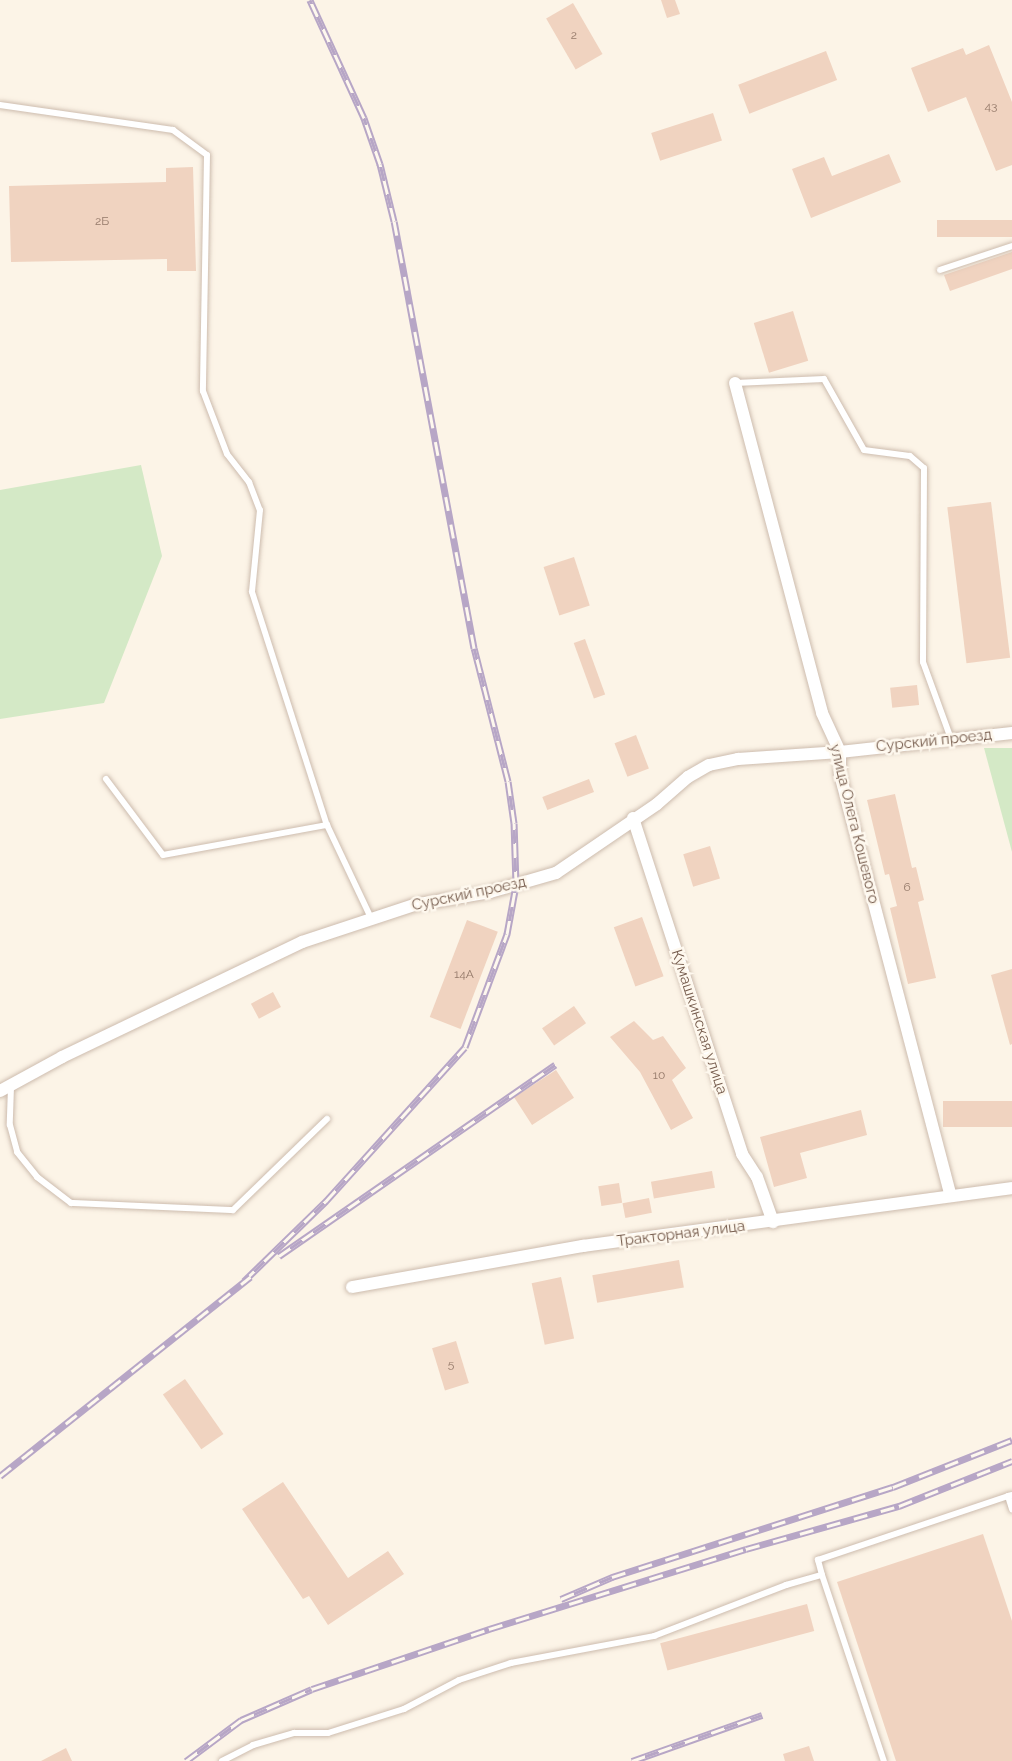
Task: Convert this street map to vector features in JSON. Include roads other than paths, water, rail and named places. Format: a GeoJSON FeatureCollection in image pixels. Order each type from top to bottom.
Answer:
{"type":"FeatureCollection","features":[{"type":"Feature","properties":{"kind":"street","name":"улица Олега Кошевого"},"geometry":{"type":"LineString","coordinates":[[735,383],[822,713],[840,752],[840,774],[951,1196]]}},
{"type":"Feature","properties":{"kind":"street","name":"Сурский проезд"},"geometry":{"type":"LineString","coordinates":[[5,1089],[62,1058],[302,942],[414,905],[490,892],[556,873],[584,856],[633,818],[657,804],[688,777],[709,765],[738,759],[840,752],[1012,733]]}},
{"type":"Feature","properties":{"kind":"street","name":"Кумашкинская улица"},"geometry":{"type":"LineString","coordinates":[[633,818],[742,1154],[757,1177],[773,1222]]}},
{"type":"Feature","properties":{"kind":"street","name":"Тракторная улица"},"geometry":{"type":"LineString","coordinates":[[352,1287],[583,1246],[1012,1188]]}},
{"type":"Feature","properties":{"kind":"lane"},"geometry":{"type":"LineString","coordinates":[[0,105],[173,130],[207,155],[202,391],[227,454],[249,482],[260,510],[252,592],[327,825],[371,918]]}},
{"type":"Feature","properties":{"kind":"lane"},"geometry":{"type":"LineString","coordinates":[[940,270],[1012,246]]}},
{"type":"Feature","properties":{"kind":"lane"},"geometry":{"type":"LineString","coordinates":[[735,383],[824,379],[864,450],[910,456],[924,468],[922,662],[951,739]]}},
{"type":"Feature","properties":{"kind":"lane"},"geometry":{"type":"LineString","coordinates":[[106,779],[163,855],[327,825]]}},
{"type":"Feature","properties":{"kind":"lane"},"geometry":{"type":"LineString","coordinates":[[5,1089],[10,1125],[17,1152],[37,1177],[71,1203],[233,1210],[327,1119]]}},
{"type":"Feature","properties":{"kind":"lane"},"geometry":{"type":"LineString","coordinates":[[884,1761],[818,1560],[1010,1495],[1012,1509]]}},
{"type":"Feature","properties":{"kind":"lane"},"geometry":{"type":"LineString","coordinates":[[222,1761],[253,1745],[294,1733],[328,1733],[404,1709],[459,1680],[511,1663],[654,1636],[786,1585],[822,1575]]}},
{"type":"Feature","properties":{"kind":"railway"},"geometry":{"type":"LineString","coordinates":[[244,1281],[326,1201],[465,1047],[507,934],[516,885],[514,823],[508,781],[474,648],[394,221],[380,164],[364,118],[310,0]]}},
{"type":"Feature","properties":{"kind":"railway"},"geometry":{"type":"LineString","coordinates":[[279,1256],[555,1065]]}},
{"type":"Feature","properties":{"kind":"railway"},"geometry":{"type":"LineString","coordinates":[[0,1476],[250,1277]]}},
{"type":"Feature","properties":{"kind":"railway"},"geometry":{"type":"LineString","coordinates":[[561,1599],[612,1577],[893,1487],[1012,1440]]}},
{"type":"Feature","properties":{"kind":"railway"},"geometry":{"type":"LineString","coordinates":[[186,1761],[241,1720],[312,1689],[489,1629],[746,1549],[899,1506],[1012,1461]]}},
{"type":"Feature","properties":{"kind":"railway"},"geometry":{"type":"LineString","coordinates":[[632,1761],[762,1715]]}}]}
